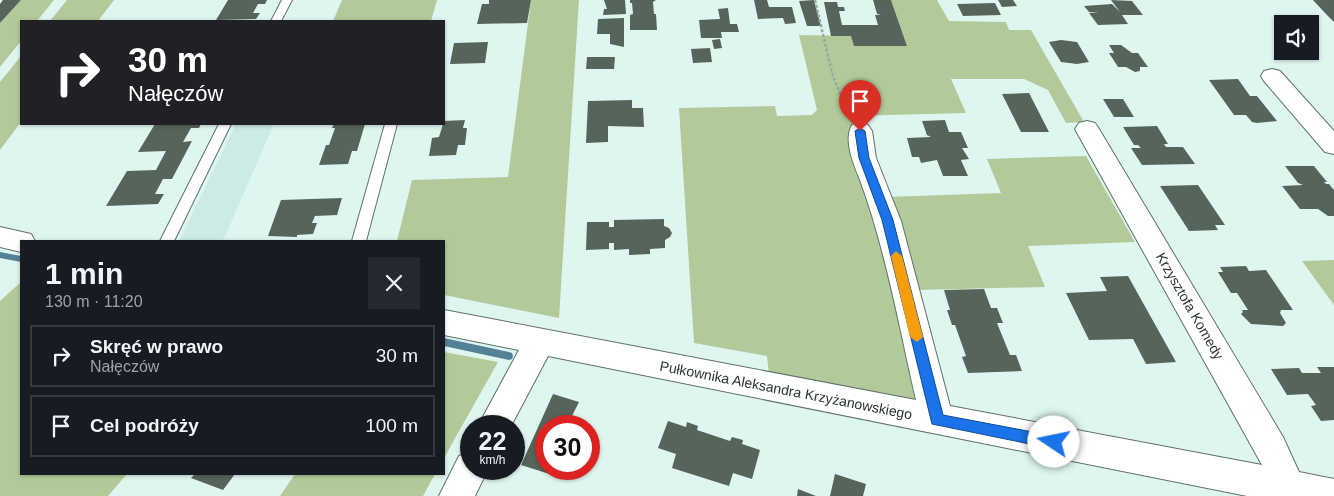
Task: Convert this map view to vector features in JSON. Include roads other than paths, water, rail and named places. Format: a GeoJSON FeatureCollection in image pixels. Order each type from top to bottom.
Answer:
{"type":"FeatureCollection","features":[{"type":"Feature","properties":{"kind":"street"},"geometry":{"type":"LineString","coordinates":[[1272,76],[1334,146]]}},
{"type":"Feature","properties":{"kind":"street","name":"Krzysztofa Komedy"},"geometry":{"type":"LineString","coordinates":[[1087,129],[1271,448],[1288,486]]}},
{"type":"Feature","properties":{"kind":"street"},"geometry":{"type":"LineString","coordinates":[[860,131],[864,158],[888,220],[937,420]]}},
{"type":"Feature","properties":{"kind":"street"},"geometry":{"type":"LineString","coordinates":[[0,237],[20,241]]}},
{"type":"Feature","properties":{"kind":"street","name":"Pułkownika Aleksandra Krzyżanowskiego"},"geometry":{"type":"LineString","coordinates":[[445,323],[1334,496]]}},
{"type":"Feature","properties":{"kind":"street"},"geometry":{"type":"LineString","coordinates":[[500,415],[540,341]]}},
{"type":"Feature","properties":{"kind":"street"},"geometry":{"type":"LineString","coordinates":[[456,496],[465,480]]}},
{"type":"Feature","properties":{"kind":"lane"},"geometry":{"type":"LineString","coordinates":[[276,20],[286,0]]}},
{"type":"Feature","properties":{"kind":"lane"},"geometry":{"type":"LineString","coordinates":[[167,240],[225,125]]}},
{"type":"Feature","properties":{"kind":"lane"},"geometry":{"type":"LineString","coordinates":[[359,240],[392,125]]}},
{"type":"Feature","properties":{"kind":"waterway"},"geometry":{"type":"LineString","coordinates":[[0,255],[20,259]]}},
{"type":"Feature","properties":{"kind":"waterway"},"geometry":{"type":"LineString","coordinates":[[445,342],[509,356]]}}]}
